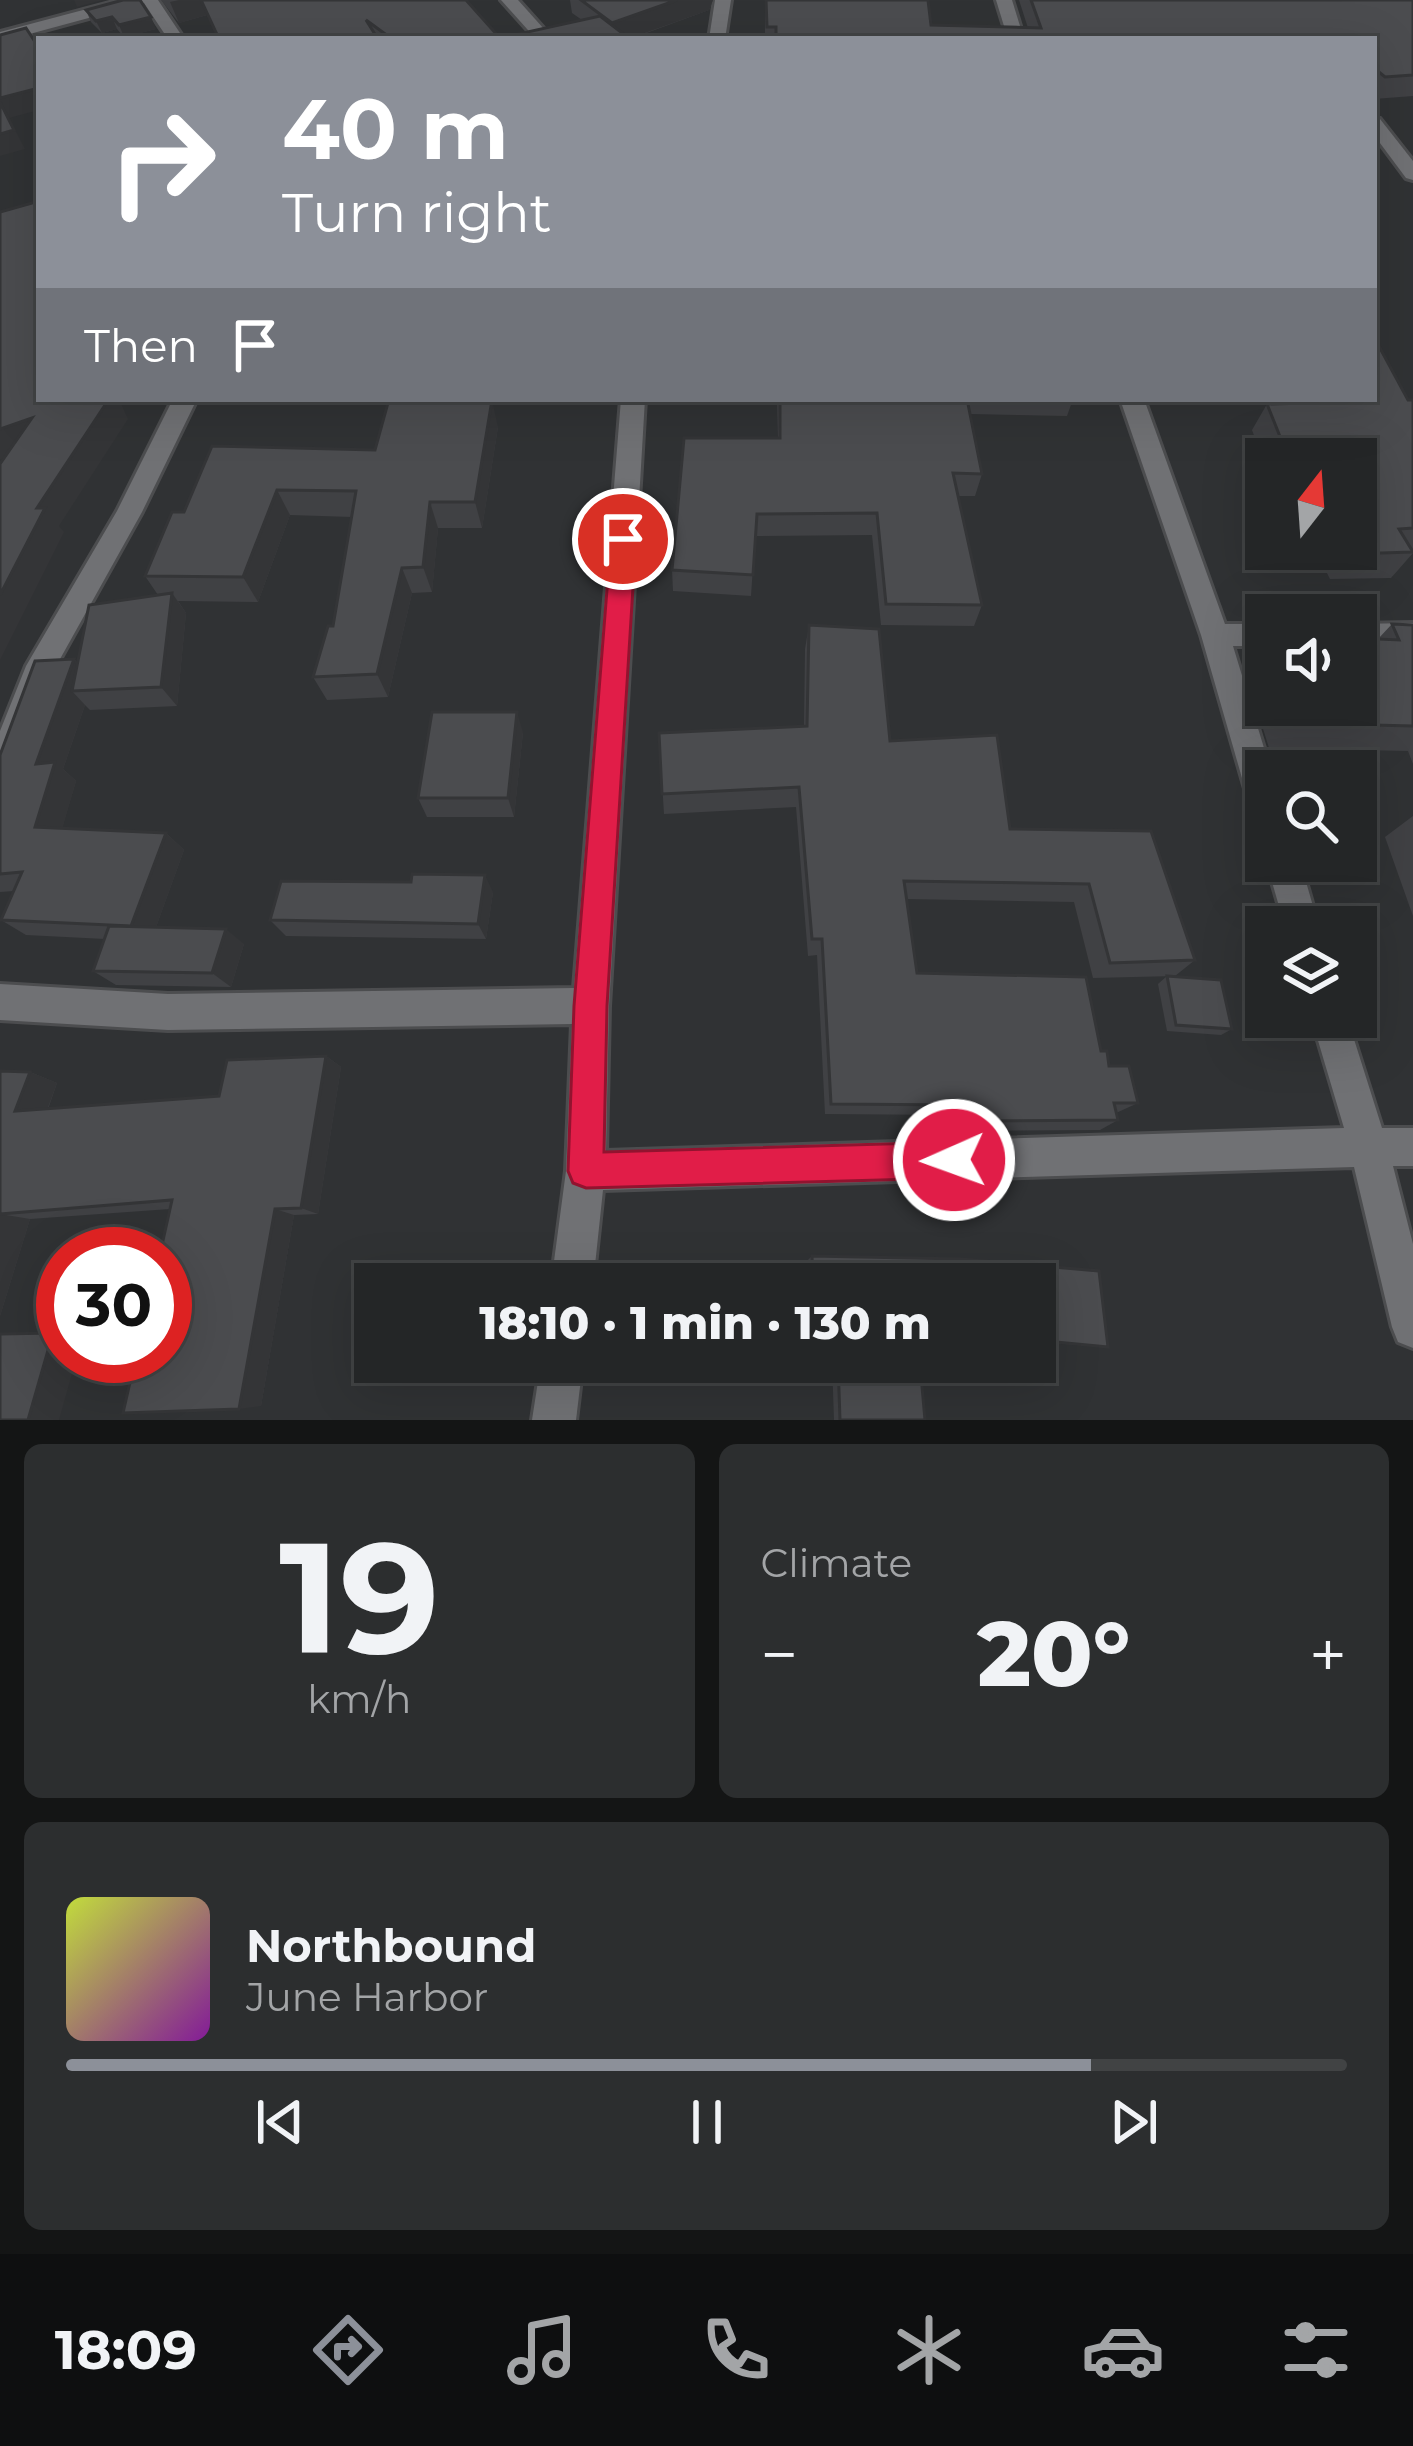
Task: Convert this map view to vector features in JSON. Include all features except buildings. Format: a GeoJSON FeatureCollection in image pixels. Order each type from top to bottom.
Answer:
{"type":"FeatureCollection","features":[{"type":"Feature","properties":{"kind":"street"},"geometry":{"type":"LineString","coordinates":[[0,37],[139,0]]}},
{"type":"Feature","properties":{"kind":"street"},"geometry":{"type":"LineString","coordinates":[[150,0],[174,36]]}},
{"type":"Feature","properties":{"kind":"street"},"geometry":{"type":"LineString","coordinates":[[509,0],[542,36]]}},
{"type":"Feature","properties":{"kind":"street"},"geometry":{"type":"LineString","coordinates":[[717,36],[723,0]]}},
{"type":"Feature","properties":{"kind":"street"},"geometry":{"type":"LineString","coordinates":[[1004,0],[1015,36]]}},
{"type":"Feature","properties":{"kind":"street"},"geometry":{"type":"LineString","coordinates":[[1377,127],[1413,174]]}},
{"type":"Feature","properties":{"kind":"street"},"geometry":{"type":"LineString","coordinates":[[0,770],[41,666],[129,512],[184,402]]}},
{"type":"Feature","properties":{"kind":"street"},"geometry":{"type":"LineString","coordinates":[[575,1263],[586,1171],[591,1006],[633,402]]}},
{"type":"Feature","properties":{"kind":"street"},"geometry":{"type":"LineString","coordinates":[[1133,402],[1215,635],[1249,750]]}},
{"type":"Feature","properties":{"kind":"street"},"geometry":{"type":"LineString","coordinates":[[1377,634],[1413,634]]}},
{"type":"Feature","properties":{"kind":"street"},"geometry":{"type":"LineString","coordinates":[[1215,635],[1245,635]]}},
{"type":"Feature","properties":{"kind":"street"},"geometry":{"type":"LineString","coordinates":[[0,1002],[168,1012],[591,1006]]}},
{"type":"Feature","properties":{"kind":"street"},"geometry":{"type":"LineString","coordinates":[[1336,1038],[1413,1328]]}},
{"type":"Feature","properties":{"kind":"street"},"geometry":{"type":"LineString","coordinates":[[586,1171],[1413,1147]]}},
{"type":"Feature","properties":{"kind":"street"},"geometry":{"type":"LineString","coordinates":[[554,1420],[559,1383]]}},
{"type":"Feature","properties":{"kind":"route"},"geometry":{"type":"LineString","coordinates":[[623,539],[591,1006],[586,1171],[954,1160]]}}]}
